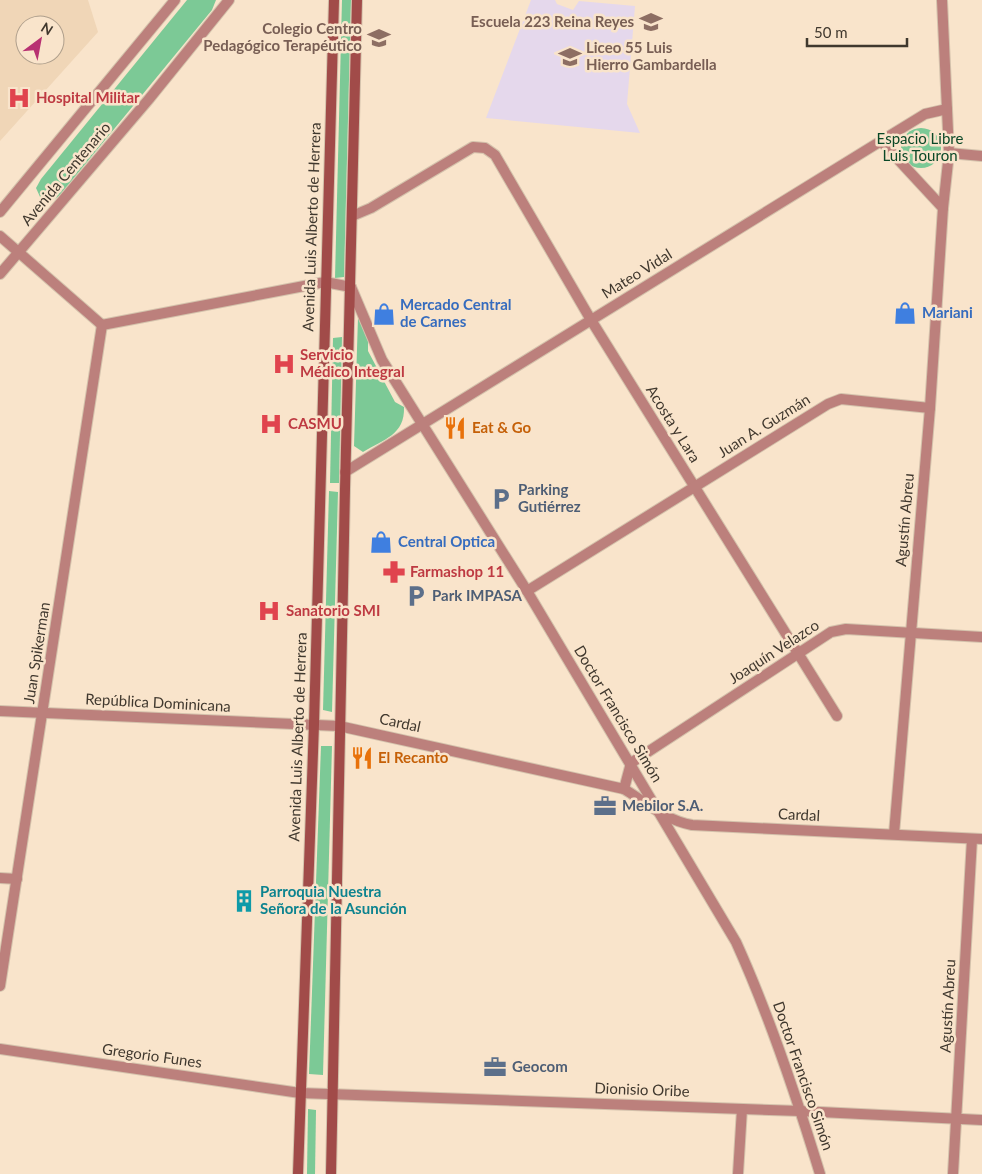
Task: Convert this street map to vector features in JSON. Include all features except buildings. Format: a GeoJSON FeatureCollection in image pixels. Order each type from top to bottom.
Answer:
{"type":"FeatureCollection","features":[{"type":"Feature","properties":{"kind":"main road","name":"Avenida Luis Alberto de Herrera"},"geometry":{"type":"LineString","coordinates":[[298,1174],[314,724],[334,0]]}},
{"type":"Feature","properties":{"kind":"main road"},"geometry":{"type":"LineString","coordinates":[[331,1174],[339,726],[358,0]]}},
{"type":"Feature","properties":{"kind":"street","name":"Avenida Centenario"},"geometry":{"type":"LineString","coordinates":[[0,212],[175,0]]}},
{"type":"Feature","properties":{"kind":"street","name":"Avenida Centenario"},"geometry":{"type":"LineString","coordinates":[[0,274],[229,0]]}},
{"type":"Feature","properties":{"kind":"street","name":"Agustín Abreu"},"geometry":{"type":"LineString","coordinates":[[894,834],[930,408],[943,208],[949,153],[942,0]]}},
{"type":"Feature","properties":{"kind":"street","name":"Mateo Vidal"},"geometry":{"type":"LineString","coordinates":[[345,472],[925,114],[947,109]]}},
{"type":"Feature","properties":{"kind":"street"},"geometry":{"type":"LineString","coordinates":[[881,141],[943,208]]}},
{"type":"Feature","properties":{"kind":"street","name":"Acosta y Lara"},"geometry":{"type":"LineString","coordinates":[[352,216],[371,208],[473,147],[485,148],[494,155],[591,320],[837,716]]}},
{"type":"Feature","properties":{"kind":"street"},"geometry":{"type":"LineString","coordinates":[[949,153],[982,156]]}},
{"type":"Feature","properties":{"kind":"street"},"geometry":{"type":"LineString","coordinates":[[0,236],[102,325],[325,282],[351,287]]}},
{"type":"Feature","properties":{"kind":"street","name":"Doctor Francisco Simón"},"geometry":{"type":"LineString","coordinates":[[351,287],[382,360],[527,591],[736,942],[756,985],[820,1174]]}},
{"type":"Feature","properties":{"kind":"street","name":"Juan Spikerman"},"geometry":{"type":"LineString","coordinates":[[0,986],[102,325]]}},
{"type":"Feature","properties":{"kind":"street","name":"Juan A. Guzmán"},"geometry":{"type":"LineString","coordinates":[[527,591],[828,404],[841,399],[930,408]]}},
{"type":"Feature","properties":{"kind":"street","name":"Joaquín Velazco"},"geometry":{"type":"LineString","coordinates":[[631,764],[831,632],[840,630],[911,632],[982,637]]}},
{"type":"Feature","properties":{"kind":"street","name":"República Dominicana"},"geometry":{"type":"LineString","coordinates":[[0,711],[314,724]]}},
{"type":"Feature","properties":{"kind":"street","name":"Cardal"},"geometry":{"type":"LineString","coordinates":[[314,724],[339,726],[624,790],[660,814],[692,825],[977,839]]}},
{"type":"Feature","properties":{"kind":"street"},"geometry":{"type":"LineString","coordinates":[[624,790],[631,764]]}},
{"type":"Feature","properties":{"kind":"street","name":"Agustín Abreu"},"geometry":{"type":"LineString","coordinates":[[953,1174],[977,839]]}},
{"type":"Feature","properties":{"kind":"street"},"geometry":{"type":"LineString","coordinates":[[0,878],[17,878]]}},
{"type":"Feature","properties":{"kind":"street","name":"Gregorio Funes"},"geometry":{"type":"LineString","coordinates":[[0,1049],[300,1092]]}},
{"type":"Feature","properties":{"kind":"street","name":"Dionisio Oribe"},"geometry":{"type":"LineString","coordinates":[[300,1092],[800,1111],[982,1120]]}},
{"type":"Feature","properties":{"kind":"street"},"geometry":{"type":"LineString","coordinates":[[738,1174],[742,1109]]}},
{"type":"Feature","properties":{"kind":"shaded area","name":"Hospital Militar"},"geometry":{"type":"Polygon","coordinates":[[[0,0],[88,0],[98,32],[0,141],[0,0]]]}},
{"type":"Feature","properties":{"kind":"shaded area","name":"Liceo 55 Luis Hierro Gambardella"},"geometry":{"type":"Polygon","coordinates":[[[531,0],[555,0],[557,4],[573,10],[579,1],[635,6],[627,104],[640,133],[486,118],[531,0]]]}},
{"type":"Feature","properties":{"kind":"green space"},"geometry":{"type":"Polygon","coordinates":[[[187,0],[216,0],[212,10],[59,196],[50,202],[41,199],[36,188],[41,179],[187,0]]]}},
{"type":"Feature","properties":{"kind":"green space"},"geometry":{"type":"Polygon","coordinates":[[[342,0],[351,0],[344,277],[335,278],[342,0]]]}},
{"type":"Feature","properties":{"kind":"green space","name":"Espacio Libre Luis Touron"},"geometry":{"type":"Polygon","coordinates":[[[925,128],[932,131],[938,137],[941,148],[940,156],[932,165],[925,168],[917,168],[910,165],[902,156],[901,144],[904,137],[913,129],[925,128]]]}},
{"type":"Feature","properties":{"kind":"green space"},"geometry":{"type":"Polygon","coordinates":[[[358,317],[368,341],[368,351],[395,402],[404,407],[401,424],[397,430],[363,452],[354,446],[358,317]]]}},
{"type":"Feature","properties":{"kind":"green space"},"geometry":{"type":"Polygon","coordinates":[[[342,337],[339,483],[330,483],[333,338],[342,337]]]}},
{"type":"Feature","properties":{"kind":"green space"},"geometry":{"type":"Polygon","coordinates":[[[329,491],[338,492],[332,712],[323,710],[329,491]]]}},
{"type":"Feature","properties":{"kind":"green space"},"geometry":{"type":"Polygon","coordinates":[[[321,746],[332,746],[323,1075],[309,1074],[321,746]]]}},
{"type":"Feature","properties":{"kind":"green space"},"geometry":{"type":"Polygon","coordinates":[[[308,1109],[316,1110],[315,1174],[307,1174],[308,1109]]]}},
{"type":"Feature","properties":{"kind":"place","name":"Escuela 223 Reina Reyes"},"geometry":{"type":"Point","coordinates":[651,22]}},
{"type":"Feature","properties":{"kind":"place","name":"Colegio Centro Pedagógico Terapéutico"},"geometry":{"type":"Point","coordinates":[379,38]}},
{"type":"Feature","properties":{"kind":"place","name":"Liceo 55 Luis Hierro Gambardella"},"geometry":{"type":"Point","coordinates":[570,57]}},
{"type":"Feature","properties":{"kind":"place","name":"Hospital Militar"},"geometry":{"type":"Point","coordinates":[19,98]}},
{"type":"Feature","properties":{"kind":"place","name":"Mariani"},"geometry":{"type":"Point","coordinates":[905,313]}},
{"type":"Feature","properties":{"kind":"place","name":"Mercado Central de Carnes"},"geometry":{"type":"Point","coordinates":[384,314]}},
{"type":"Feature","properties":{"kind":"place","name":"Servicio Médico Integral"},"geometry":{"type":"Point","coordinates":[284,364]}},
{"type":"Feature","properties":{"kind":"place","name":"CASMU"},"geometry":{"type":"Point","coordinates":[271,424]}},
{"type":"Feature","properties":{"kind":"place","name":"Eat & Go"},"geometry":{"type":"Point","coordinates":[455,428]}},
{"type":"Feature","properties":{"kind":"place","name":"Parking Gutiérrez"},"geometry":{"type":"Point","coordinates":[501,499]}},
{"type":"Feature","properties":{"kind":"place","name":"Central Optica"},"geometry":{"type":"Point","coordinates":[381,542]}},
{"type":"Feature","properties":{"kind":"place","name":"Farmashop 11"},"geometry":{"type":"Point","coordinates":[394,572]}},
{"type":"Feature","properties":{"kind":"place","name":"Park IMPASA"},"geometry":{"type":"Point","coordinates":[416,596]}},
{"type":"Feature","properties":{"kind":"place","name":"Sanatorio SMI"},"geometry":{"type":"Point","coordinates":[269,611]}},
{"type":"Feature","properties":{"kind":"place","name":"El Recanto"},"geometry":{"type":"Point","coordinates":[362,758]}},
{"type":"Feature","properties":{"kind":"place","name":"Mebilor S.A."},"geometry":{"type":"Point","coordinates":[605,806]}},
{"type":"Feature","properties":{"kind":"place","name":"Parroquia Nuestra Señora de la Asunción"},"geometry":{"type":"Point","coordinates":[244,901]}},
{"type":"Feature","properties":{"kind":"place","name":"Geocom"},"geometry":{"type":"Point","coordinates":[495,1067]}}]}
